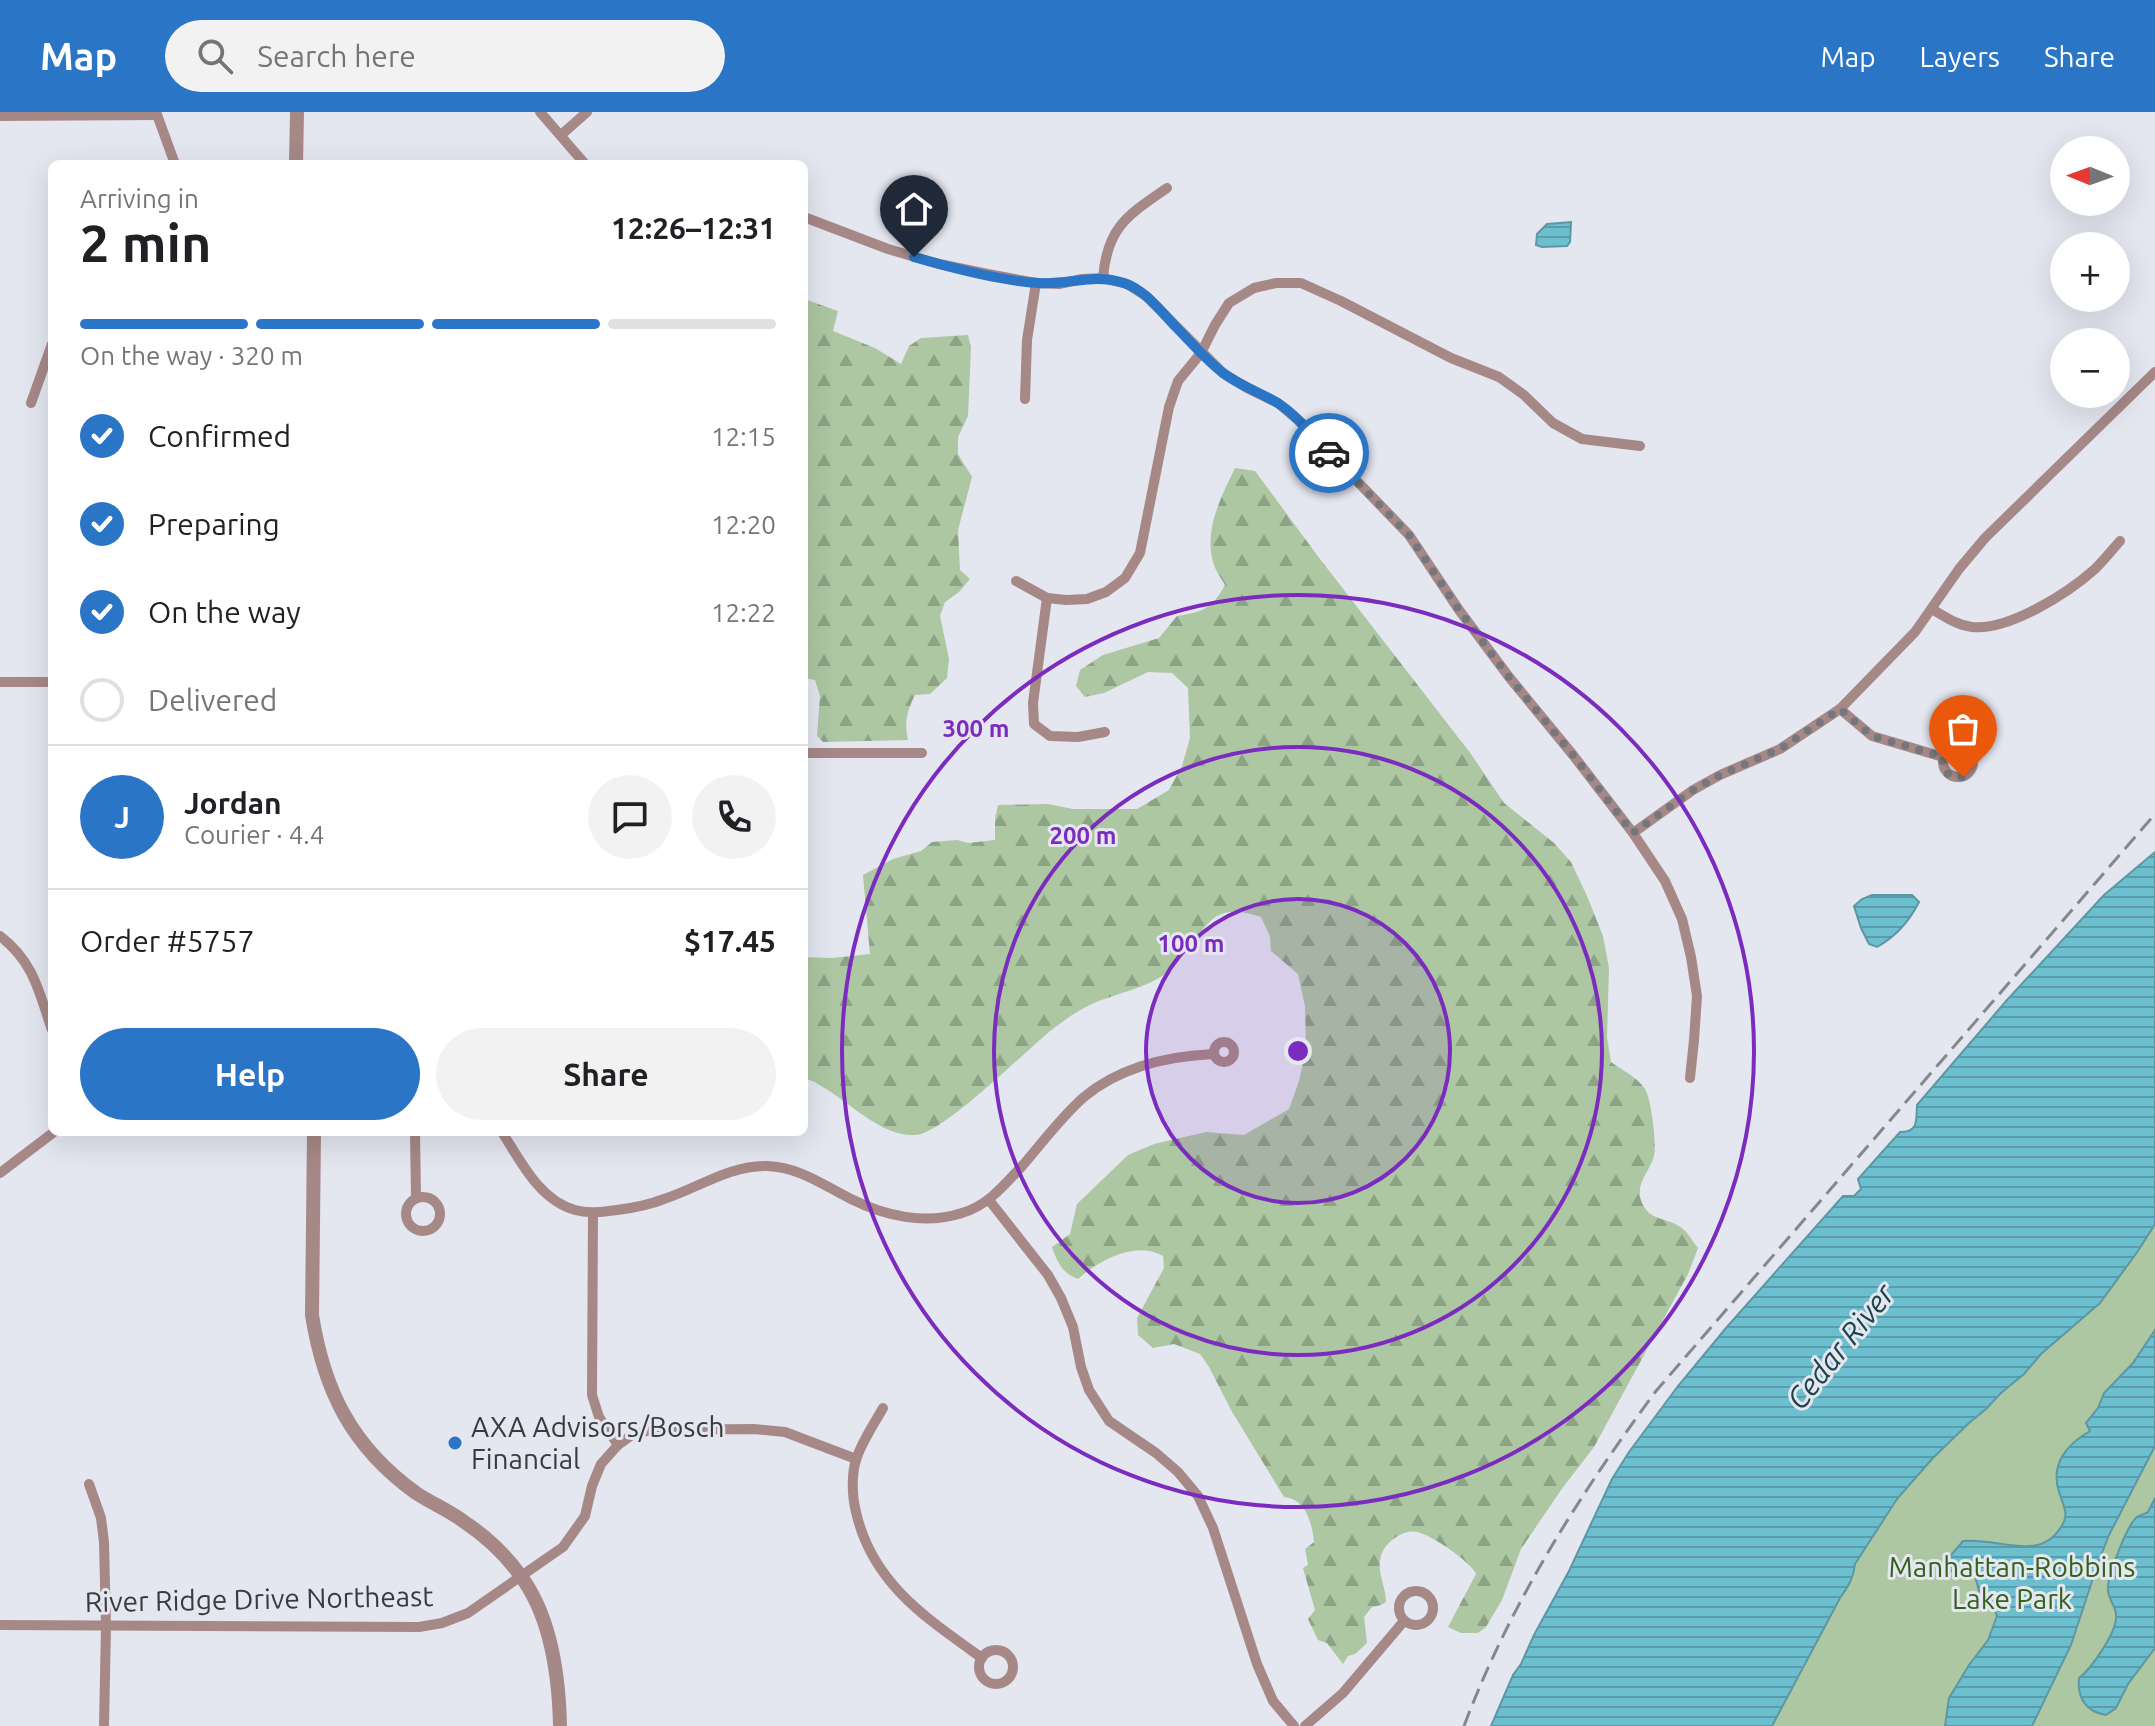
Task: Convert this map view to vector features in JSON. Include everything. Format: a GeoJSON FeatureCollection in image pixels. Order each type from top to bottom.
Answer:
{"type":"FeatureCollection","features":[{"type":"Feature","properties":{"kind":"street"},"geometry":{"type":"LineString","coordinates":[[296,160],[297,112]]}},
{"type":"Feature","properties":{"kind":"street"},"geometry":{"type":"LineString","coordinates":[[540,112],[582,160]]}},
{"type":"Feature","properties":{"kind":"street"},"geometry":{"type":"LineString","coordinates":[[561,135],[587,112]]}},
{"type":"Feature","properties":{"kind":"street"},"geometry":{"type":"LineString","coordinates":[[0,116],[157,114],[174,160]]}},
{"type":"Feature","properties":{"kind":"street"},"geometry":{"type":"LineString","coordinates":[[1103,278],[1104,256],[1113,235],[1125,219],[1167,188]]}},
{"type":"Feature","properties":{"kind":"street"},"geometry":{"type":"LineString","coordinates":[[808,219],[888,249],[939,264],[1036,283],[1059,284],[1103,278],[1127,284],[1146,296],[1223,373],[1278,403],[1299,421],[1409,535],[1459,610],[1633,833],[1665,881],[1682,919],[1697,996],[1690,1078]]}},
{"type":"Feature","properties":{"kind":"street"},"geometry":{"type":"LineString","coordinates":[[1025,399],[1027,340],[1036,283]]}},
{"type":"Feature","properties":{"kind":"street"},"geometry":{"type":"LineString","coordinates":[[1016,581],[1047,598],[1066,600],[1087,599],[1106,592],[1125,578],[1140,553],[1169,407],[1178,381],[1201,353],[1229,303],[1254,288],[1276,283],[1301,283],[1451,358],[1499,377],[1524,395],[1553,423],[1582,439],[1640,446]]}},
{"type":"Feature","properties":{"kind":"street"},"geometry":{"type":"LineString","coordinates":[[31,403],[48,355]]}},
{"type":"Feature","properties":{"kind":"street"},"geometry":{"type":"LineString","coordinates":[[1633,833],[1693,790],[1780,749],[1840,709],[1915,632],[1985,538],[2155,372]]}},
{"type":"Feature","properties":{"kind":"street"},"geometry":{"type":"LineString","coordinates":[[1932,609],[1952,621],[1971,627],[2011,622],[2068,589],[2094,569],[2120,541]]}},
{"type":"Feature","properties":{"kind":"street"},"geometry":{"type":"LineString","coordinates":[[1047,598],[1033,703],[1034,724],[1050,736],[1078,737],[1105,732]]}},
{"type":"Feature","properties":{"kind":"street"},"geometry":{"type":"LineString","coordinates":[[0,682],[48,682]]}},
{"type":"Feature","properties":{"kind":"street"},"geometry":{"type":"LineString","coordinates":[[1840,709],[1872,736],[1943,757]]}},
{"type":"Feature","properties":{"kind":"street"},"geometry":{"type":"LineString","coordinates":[[808,753],[922,753]]}},
{"type":"Feature","properties":{"kind":"street"},"geometry":{"type":"LineString","coordinates":[[0,936],[13,946],[34,974],[48,1018]]}},
{"type":"Feature","properties":{"kind":"street"},"geometry":{"type":"LineString","coordinates":[[505,1136],[534,1181],[552,1199],[572,1209],[593,1214],[641,1206],[737,1169],[766,1166],[794,1170],[882,1213],[909,1218],[938,1218],[963,1213],[989,1200],[1083,1098],[1105,1082],[1159,1060],[1214,1054]]}},
{"type":"Feature","properties":{"kind":"street"},"geometry":{"type":"LineString","coordinates":[[0,1173],[49,1136]]}},
{"type":"Feature","properties":{"kind":"street"},"geometry":{"type":"LineString","coordinates":[[314,1136],[312,1315],[316,1344],[340,1411],[358,1437],[393,1474],[416,1493],[483,1536],[522,1577],[546,1629],[554,1658],[560,1694],[560,1726]]}},
{"type":"Feature","properties":{"kind":"street"},"geometry":{"type":"LineString","coordinates":[[415,1136],[416,1198]]}},
{"type":"Feature","properties":{"kind":"street"},"geometry":{"type":"LineString","coordinates":[[989,1200],[1048,1275],[1061,1298],[1073,1327],[1089,1390],[1109,1421],[1156,1453],[1178,1472],[1198,1496],[1213,1528],[1257,1664],[1273,1701],[1294,1726]]}},
{"type":"Feature","properties":{"kind":"street"},"geometry":{"type":"LineString","coordinates":[[593,1214],[592,1395],[599,1417],[618,1445],[632,1435],[651,1430],[754,1429],[785,1432],[856,1459]]}},
{"type":"Feature","properties":{"kind":"street"},"geometry":{"type":"LineString","coordinates":[[883,1408],[856,1459],[852,1496],[861,1533],[879,1569],[909,1603],[982,1658]]}},
{"type":"Feature","properties":{"kind":"street","name":"River Ridge Drive Northeast"},"geometry":{"type":"LineString","coordinates":[[0,1625],[419,1627],[442,1623],[468,1613],[563,1547],[585,1516],[601,1464],[618,1445]]}},
{"type":"Feature","properties":{"kind":"street"},"geometry":{"type":"LineString","coordinates":[[89,1484],[101,1518],[104,1542],[104,1726]]}},
{"type":"Feature","properties":{"kind":"street"},"geometry":{"type":"LineString","coordinates":[[1305,1726],[1343,1693],[1404,1621]]}},
{"type":"Feature","properties":{"kind":"green space"},"geometry":{"type":"Polygon","coordinates":[[[808,300],[838,311],[833,331],[875,348],[901,364],[909,346],[921,338],[968,335],[971,347],[968,416],[958,437],[958,454],[972,477],[958,530],[960,570],[970,579],[945,602],[940,616],[949,659],[947,678],[930,694],[915,695],[907,717],[908,740],[823,742],[817,736],[820,696],[815,680],[808,679],[808,300]]]}},
{"type":"Feature","properties":{"kind":"green space"},"geometry":{"type":"Polygon","coordinates":[[[1235,468],[1255,471],[1471,754],[1504,803],[1554,843],[1571,862],[1603,936],[1609,968],[1607,1037],[1611,1062],[1642,1085],[1649,1102],[1655,1150],[1641,1184],[1642,1203],[1650,1213],[1683,1229],[1698,1248],[1688,1274],[1594,1447],[1521,1549],[1502,1600],[1486,1627],[1478,1633],[1461,1633],[1448,1627],[1476,1574],[1459,1556],[1440,1543],[1417,1532],[1407,1532],[1392,1540],[1382,1553],[1380,1571],[1386,1602],[1372,1607],[1364,1617],[1367,1643],[1348,1656],[1343,1664],[1327,1643],[1318,1640],[1308,1619],[1315,1610],[1303,1568],[1308,1565],[1305,1549],[1314,1542],[1312,1527],[1303,1507],[1284,1497],[1200,1354],[1174,1344],[1153,1348],[1138,1335],[1137,1318],[1164,1268],[1163,1256],[1142,1250],[1130,1251],[1107,1259],[1078,1279],[1061,1267],[1052,1247],[1070,1234],[1077,1204],[1128,1155],[1154,1144],[1206,1132],[1244,1135],[1289,1109],[1306,1050],[1305,1006],[1298,974],[1271,951],[1270,936],[1261,917],[1231,912],[1212,919],[1170,971],[1150,983],[1090,1005],[1067,1019],[975,1098],[927,1132],[916,1135],[891,1131],[808,1080],[808,957],[870,954],[863,875],[893,859],[921,851],[932,842],[995,840],[998,805],[1048,804],[1073,809],[1137,809],[1169,790],[1182,766],[1190,738],[1188,688],[1172,673],[1148,672],[1104,693],[1085,697],[1076,686],[1080,670],[1103,655],[1159,638],[1177,616],[1200,611],[1216,599],[1225,585],[1213,562],[1211,550],[1212,525],[1235,468]]]}},
{"type":"Feature","properties":{"kind":"green space","name":"Manhattan-Robbins Lake Park"},"geometry":{"type":"Polygon","coordinates":[[[2155,1222],[2155,1726],[1772,1726],[1850,1582],[1855,1564],[1897,1499],[1932,1459],[2105,1296],[2155,1222]]]}},
{"type":"Feature","properties":{"kind":"water"},"geometry":{"type":"Polygon","coordinates":[[[1571,222],[1567,246],[1536,245],[1537,234],[1547,224],[1571,222]]]}},
{"type":"Feature","properties":{"kind":"water","name":"Cedar River"},"geometry":{"type":"Polygon","coordinates":[[[2155,852],[2155,1224],[2100,1303],[1969,1423],[1897,1499],[1855,1564],[1850,1582],[1772,1726],[1491,1726],[1513,1675],[1569,1571],[1612,1479],[1678,1386],[1843,1196],[1854,1196],[1861,1189],[1858,1179],[1900,1132],[1911,1130],[1916,1120],[1917,1105],[2007,1000],[2104,895],[2155,852]]]}},
{"type":"Feature","properties":{"kind":"water"},"geometry":{"type":"Polygon","coordinates":[[[1872,895],[1912,895],[1919,902],[1901,928],[1877,947],[1869,944],[1854,906],[1872,895]]]}},
{"type":"Feature","properties":{"kind":"water"},"geometry":{"type":"Polygon","coordinates":[[[2155,1330],[2155,1446],[2109,1535],[2071,1645],[2032,1726],[1945,1726],[1949,1698],[1988,1640],[1997,1616],[1992,1602],[1979,1591],[1975,1576],[1967,1571],[1950,1571],[1945,1567],[1947,1560],[1963,1541],[2030,1546],[2052,1538],[2065,1518],[2057,1482],[2062,1456],[2074,1442],[2090,1431],[2086,1423],[2098,1408],[2104,1393],[2133,1363],[2155,1330]]]}},
{"type":"Feature","properties":{"kind":"water"},"geometry":{"type":"Polygon","coordinates":[[[2155,1498],[2155,1648],[2128,1684],[2116,1708],[2106,1715],[2093,1711],[2084,1703],[2079,1678],[2103,1649],[2113,1630],[2116,1612],[2108,1585],[2123,1541],[2133,1522],[2148,1512],[2155,1498]]]}},
{"type":"Feature","properties":{"kind":"railway"},"geometry":{"type":"LineString","coordinates":[[1464,1726],[1503,1637],[1548,1552],[1600,1470],[1656,1391],[2155,814]]}},
{"type":"Feature","properties":{"kind":"way so far"},"geometry":{"type":"LineString","coordinates":[[1329,453],[1409,535],[1509,677],[1633,833],[1693,790],[1780,749],[1840,709],[1872,736],[1943,757],[1945,772],[1953,777],[1963,777]]}},
{"type":"Feature","properties":{"kind":"place","name":"AXA Advisors/Bosch Financial"},"geometry":{"type":"Point","coordinates":[455,1443]}},
{"type":"Feature","properties":{"kind":"route"},"geometry":{"type":"LineString","coordinates":[[914,257],[1036,283],[1059,284],[1103,278],[1127,284],[1146,296],[1223,373],[1278,403],[1329,453]]}}]}
